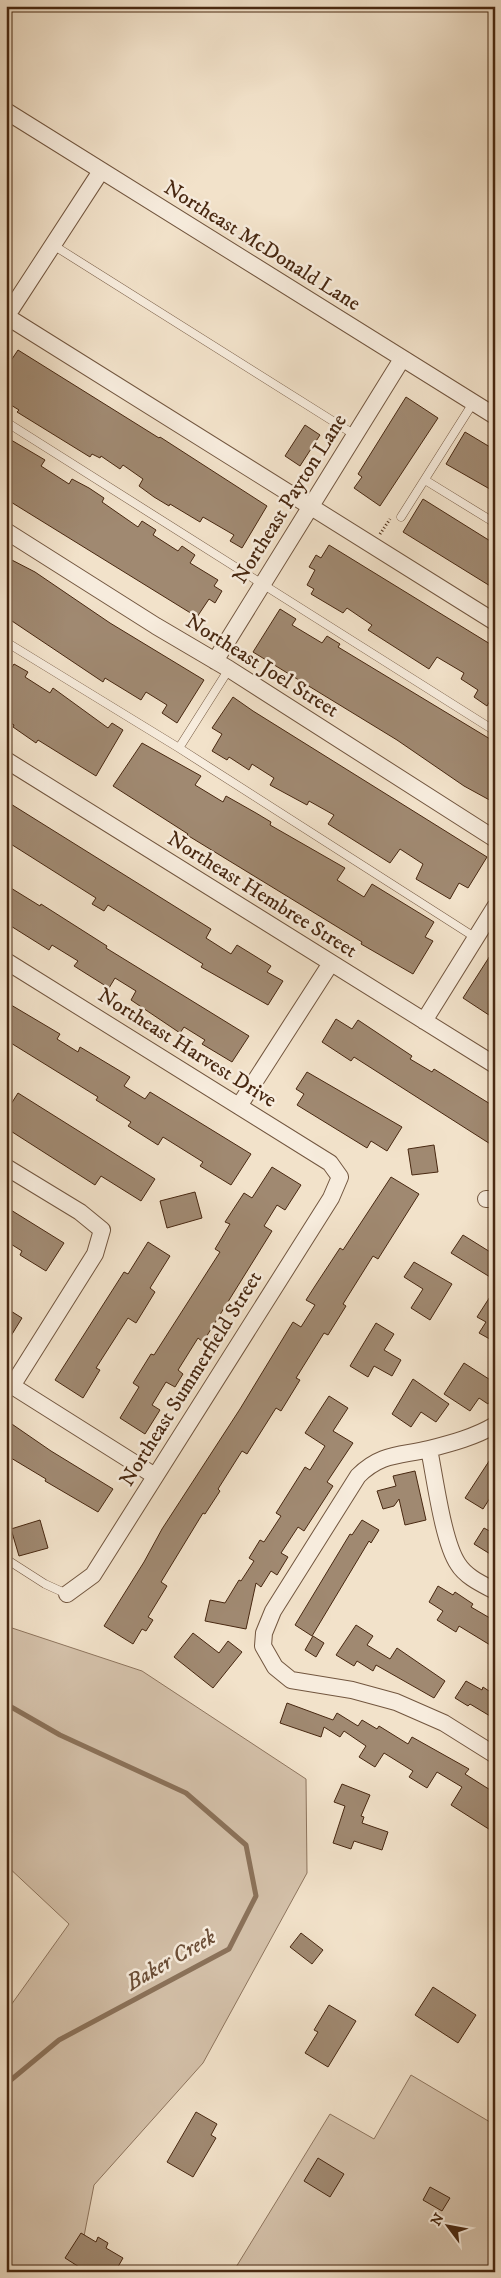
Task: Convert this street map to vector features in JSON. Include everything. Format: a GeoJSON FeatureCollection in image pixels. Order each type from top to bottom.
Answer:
{"type":"FeatureCollection","features":[{"type":"Feature","properties":{"kind":"street","name":"Northeast McDonald Lane"},"geometry":{"type":"LineString","coordinates":[[6,111],[495,416]]}},
{"type":"Feature","properties":{"kind":"street"},"geometry":{"type":"LineString","coordinates":[[101,170],[6,316],[495,622]]}},
{"type":"Feature","properties":{"kind":"street","name":"Northeast Payton Lane"},"geometry":{"type":"LineString","coordinates":[[222,665],[261,585],[402,359]]}},
{"type":"Feature","properties":{"kind":"street","name":"Northeast Joel Street"},"geometry":{"type":"LineString","coordinates":[[6,531],[222,665],[495,839]]}},
{"type":"Feature","properties":{"kind":"street","name":"Northeast Hembree Street"},"geometry":{"type":"LineString","coordinates":[[6,760],[495,1065]]}},
{"type":"Feature","properties":{"kind":"street"},"geometry":{"type":"LineString","coordinates":[[424,1021],[495,907]]}},
{"type":"Feature","properties":{"kind":"street","name":"Northeast Harvest Drive"},"geometry":{"type":"LineString","coordinates":[[6,961],[330,1163],[340,1177]]}},
{"type":"Feature","properties":{"kind":"street"},"geometry":{"type":"LineString","coordinates":[[240,1106],[331,963]]}},
{"type":"Feature","properties":{"kind":"street"},"geometry":{"type":"LineString","coordinates":[[6,1167],[80,1212],[102,1230],[95,1254],[9,1384],[155,1476]]}},
{"type":"Feature","properties":{"kind":"street","name":"Northeast Summerfield Street"},"geometry":{"type":"LineString","coordinates":[[67,1594],[93,1575],[331,1198],[340,1177]]}},
{"type":"Feature","properties":{"kind":"street"},"geometry":{"type":"LineString","coordinates":[[495,1425],[480,1434],[429,1449],[378,1459],[358,1476],[273,1611],[264,1633],[264,1646],[275,1668],[291,1680],[352,1690],[396,1702],[444,1723],[495,1754]]}},
{"type":"Feature","properties":{"kind":"street"},"geometry":{"type":"LineString","coordinates":[[429,1449],[451,1550],[458,1565],[467,1574],[495,1592]]}},
{"type":"Feature","properties":{"kind":"lane"},"geometry":{"type":"LineString","coordinates":[[53,245],[355,435]]}},
{"type":"Feature","properties":{"kind":"lane"},"geometry":{"type":"LineString","coordinates":[[401,516],[473,403]]}},
{"type":"Feature","properties":{"kind":"lane"},"geometry":{"type":"LineString","coordinates":[[6,422],[261,585],[495,731]]}},
{"type":"Feature","properties":{"kind":"lane"},"geometry":{"type":"LineString","coordinates":[[425,480],[495,523]]}},
{"type":"Feature","properties":{"kind":"lane"},"geometry":{"type":"LineString","coordinates":[[6,642],[179,748],[476,938]]}},
{"type":"Feature","properties":{"kind":"lane"},"geometry":{"type":"LineString","coordinates":[[179,748],[222,665]]}},
{"type":"Feature","properties":{"kind":"lane"},"geometry":{"type":"LineString","coordinates":[[6,1559],[45,1584],[67,1594]]}},
{"type":"Feature","properties":{"kind":"path"},"geometry":{"type":"LineString","coordinates":[[373,546],[392,516],[401,516]]}},
{"type":"Feature","properties":{"kind":"shaded area"},"geometry":{"type":"Polygon","coordinates":[[[6,1626],[142,1671],[306,1779],[307,1873],[203,2063],[94,2185],[77,2272],[6,2272],[6,2012],[69,1924],[6,1865],[6,1626]]]}},
{"type":"Feature","properties":{"kind":"shaded area"},"geometry":{"type":"Polygon","coordinates":[[[411,2075],[495,2125],[495,2272],[233,2272],[330,2114],[374,2139],[411,2075]]]}},
{"type":"Feature","properties":{"kind":"building"},"geometry":{"type":"Polygon","coordinates":[[[18,350],[160,437],[267,506],[242,548],[230,541],[234,535],[203,517],[200,522],[154,497],[139,486],[143,479],[123,465],[120,469],[101,456],[100,458],[92,454],[90,457],[17,412],[19,410],[6,402],[6,368],[18,350]]]}},
{"type":"Feature","properties":{"kind":"building"},"geometry":{"type":"Polygon","coordinates":[[[406,397],[438,418],[380,506],[354,488],[362,477],[358,474],[406,397]]]}},
{"type":"Feature","properties":{"kind":"building"},"geometry":{"type":"Polygon","coordinates":[[[305,425],[320,435],[300,466],[285,456],[305,425]]]}},
{"type":"Feature","properties":{"kind":"building"},"geometry":{"type":"Polygon","coordinates":[[[465,432],[495,450],[495,492],[446,464],[465,432]]]}},
{"type":"Feature","properties":{"kind":"building"},"geometry":{"type":"Polygon","coordinates":[[[6,437],[45,460],[41,466],[69,484],[72,479],[89,488],[104,498],[102,502],[138,527],[142,521],[156,530],[153,535],[178,551],[182,546],[195,555],[190,563],[218,580],[214,586],[222,591],[215,603],[209,599],[197,617],[6,499],[6,437]]]}},
{"type":"Feature","properties":{"kind":"building"},"geometry":{"type":"Polygon","coordinates":[[[423,499],[495,544],[495,589],[403,532],[423,499]]]}},
{"type":"Feature","properties":{"kind":"building"},"geometry":{"type":"Polygon","coordinates":[[[329,545],[495,647],[495,692],[487,706],[474,697],[478,690],[461,679],[464,673],[437,657],[429,669],[368,630],[372,625],[347,608],[343,613],[311,594],[314,589],[307,585],[315,570],[309,567],[316,555],[321,558],[329,545]]]}},
{"type":"Feature","properties":{"kind":"building"},"geometry":{"type":"Polygon","coordinates":[[[6,557],[35,572],[110,623],[204,680],[177,723],[162,713],[167,705],[146,692],[141,700],[105,678],[103,682],[6,617],[6,557]]]}},
{"type":"Feature","properties":{"kind":"building"},"geometry":{"type":"Polygon","coordinates":[[[280,609],[296,619],[292,625],[322,643],[327,636],[340,644],[338,647],[495,742],[495,803],[464,786],[397,740],[253,652],[280,609]]]}},
{"type":"Feature","properties":{"kind":"building"},"geometry":{"type":"Polygon","coordinates":[[[14,664],[28,672],[25,677],[50,693],[53,688],[108,728],[112,723],[123,730],[96,776],[38,740],[36,743],[6,720],[6,676],[14,664]]]}},
{"type":"Feature","properties":{"kind":"building"},"geometry":{"type":"Polygon","coordinates":[[[233,697],[487,857],[468,888],[459,883],[450,899],[416,879],[423,864],[400,849],[390,863],[328,824],[334,815],[309,801],[307,805],[270,785],[274,778],[252,764],[249,770],[229,757],[227,760],[212,751],[222,734],[212,728],[233,697]]]}},
{"type":"Feature","properties":{"kind":"building"},"geometry":{"type":"Polygon","coordinates":[[[142,743],[201,776],[195,785],[223,802],[226,796],[271,822],[270,825],[345,868],[337,880],[364,897],[372,884],[434,922],[425,937],[433,941],[413,974],[361,944],[362,942],[187,835],[113,786],[142,743]]]}},
{"type":"Feature","properties":{"kind":"building"},"geometry":{"type":"Polygon","coordinates":[[[6,801],[211,929],[206,938],[231,954],[237,945],[271,966],[267,972],[283,981],[268,1005],[201,967],[203,964],[108,905],[104,911],[92,904],[96,898],[6,841],[6,801]]]}},
{"type":"Feature","properties":{"kind":"building"},"geometry":{"type":"Polygon","coordinates":[[[6,885],[40,906],[41,904],[107,946],[106,948],[249,1036],[232,1062],[202,1044],[205,1040],[184,1027],[180,1033],[131,1000],[136,991],[115,978],[109,988],[74,966],[78,961],[52,945],[49,950],[6,923],[6,885]]]}},
{"type":"Feature","properties":{"kind":"building"},"geometry":{"type":"Polygon","coordinates":[[[495,948],[495,1019],[463,998],[495,948]]]}},
{"type":"Feature","properties":{"kind":"building"},"geometry":{"type":"Polygon","coordinates":[[[6,1002],[60,1034],[57,1039],[78,1052],[80,1047],[130,1077],[124,1086],[145,1099],[150,1092],[251,1154],[231,1185],[200,1166],[203,1162],[163,1137],[158,1145],[128,1126],[131,1122],[96,1100],[98,1097],[6,1040],[6,1002]]]}},
{"type":"Feature","properties":{"kind":"building"},"geometry":{"type":"Polygon","coordinates":[[[336,1019],[352,1029],[358,1020],[412,1056],[410,1059],[432,1072],[434,1069],[495,1107],[495,1147],[354,1057],[351,1061],[322,1042],[336,1019]]]}},
{"type":"Feature","properties":{"kind":"building"},"geometry":{"type":"Polygon","coordinates":[[[307,1072],[402,1127],[387,1151],[371,1141],[367,1148],[297,1105],[304,1094],[296,1089],[307,1072]]]}},
{"type":"Feature","properties":{"kind":"building"},"geometry":{"type":"Polygon","coordinates":[[[18,1093],[155,1179],[141,1201],[101,1176],[95,1185],[6,1128],[6,1112],[18,1093]]]}},
{"type":"Feature","properties":{"kind":"building"},"geometry":{"type":"Polygon","coordinates":[[[434,1145],[438,1172],[412,1175],[408,1149],[434,1145]]]}},
{"type":"Feature","properties":{"kind":"building"},"geometry":{"type":"Polygon","coordinates":[[[272,1167],[301,1185],[285,1210],[277,1205],[264,1226],[272,1231],[203,1342],[198,1338],[178,1370],[183,1374],[175,1387],[166,1382],[152,1405],[160,1410],[145,1434],[120,1418],[139,1387],[133,1383],[151,1354],[154,1355],[220,1252],[215,1249],[230,1224],[225,1222],[244,1193],[252,1198],[272,1167]]]}},
{"type":"Feature","properties":{"kind":"building"},"geometry":{"type":"Polygon","coordinates":[[[391,1177],[419,1194],[378,1259],[373,1256],[343,1304],[346,1306],[328,1335],[324,1333],[296,1378],[300,1380],[281,1411],[276,1408],[247,1454],[242,1451],[218,1489],[220,1491],[205,1514],[203,1513],[161,1582],[167,1586],[148,1617],[153,1620],[146,1631],[142,1629],[133,1644],[104,1626],[162,1529],[240,1409],[293,1322],[301,1327],[315,1305],[306,1300],[340,1248],[343,1250],[391,1177]]]}},
{"type":"Feature","properties":{"kind":"building"},"geometry":{"type":"Polygon","coordinates":[[[195,1192],[202,1218],[167,1228],[160,1201],[195,1192]]]}},
{"type":"Feature","properties":{"kind":"building"},"geometry":{"type":"Polygon","coordinates":[[[6,1207],[64,1243],[46,1271],[20,1255],[22,1251],[6,1241],[6,1207]]]}},
{"type":"Feature","properties":{"kind":"building"},"geometry":{"type":"Polygon","coordinates":[[[463,1235],[495,1255],[495,1269],[490,1277],[451,1253],[463,1235]]]}},
{"type":"Feature","properties":{"kind":"building"},"geometry":{"type":"Polygon","coordinates":[[[148,1242],[170,1256],[150,1288],[155,1292],[136,1323],[128,1318],[96,1368],[100,1370],[83,1398],[55,1380],[124,1272],[128,1274],[148,1242]]]}},
{"type":"Feature","properties":{"kind":"building"},"geometry":{"type":"Polygon","coordinates":[[[414,1262],[452,1284],[430,1320],[411,1308],[423,1289],[404,1277],[414,1262]]]}},
{"type":"Feature","properties":{"kind":"building"},"geometry":{"type":"Polygon","coordinates":[[[495,1289],[495,1342],[479,1333],[486,1322],[477,1317],[495,1289]]]}},
{"type":"Feature","properties":{"kind":"building"},"geometry":{"type":"Polygon","coordinates":[[[6,1308],[22,1318],[6,1344],[6,1308]]]}},
{"type":"Feature","properties":{"kind":"building"},"geometry":{"type":"Polygon","coordinates":[[[376,1323],[394,1334],[384,1350],[401,1360],[392,1376],[374,1366],[368,1377],[350,1366],[376,1323]]]}},
{"type":"Feature","properties":{"kind":"building"},"geometry":{"type":"Polygon","coordinates":[[[464,1363],[495,1383],[495,1394],[488,1404],[479,1398],[470,1411],[444,1394],[464,1363]]]}},
{"type":"Feature","properties":{"kind":"building"},"geometry":{"type":"Polygon","coordinates":[[[413,1379],[449,1404],[436,1422],[421,1412],[411,1427],[392,1414],[413,1379]]]}},
{"type":"Feature","properties":{"kind":"building"},"geometry":{"type":"Polygon","coordinates":[[[329,1396],[348,1408],[333,1431],[353,1443],[327,1482],[333,1486],[304,1531],[298,1527],[281,1553],[288,1557],[277,1575],[271,1571],[261,1587],[256,1583],[246,1629],[205,1621],[210,1600],[225,1603],[239,1580],[241,1581],[254,1561],[249,1558],[260,1540],[264,1542],[281,1516],[276,1513],[305,1467],[310,1470],[325,1446],[305,1433],[329,1396]]]}},
{"type":"Feature","properties":{"kind":"building"},"geometry":{"type":"Polygon","coordinates":[[[6,1420],[51,1451],[113,1489],[98,1512],[45,1481],[46,1479],[6,1455],[6,1420]]]}},
{"type":"Feature","properties":{"kind":"building"},"geometry":{"type":"Polygon","coordinates":[[[495,1452],[495,1490],[483,1509],[465,1498],[495,1452]]]}},
{"type":"Feature","properties":{"kind":"building"},"geometry":{"type":"Polygon","coordinates":[[[415,1471],[426,1520],[405,1525],[399,1499],[394,1506],[383,1509],[377,1491],[396,1486],[393,1476],[415,1471]]]}},
{"type":"Feature","properties":{"kind":"building"},"geometry":{"type":"Polygon","coordinates":[[[40,1520],[48,1548],[19,1556],[11,1529],[40,1520]]]}},
{"type":"Feature","properties":{"kind":"building"},"geometry":{"type":"Polygon","coordinates":[[[362,1520],[379,1530],[371,1543],[369,1541],[312,1636],[295,1625],[350,1534],[352,1535],[362,1520]]]}},
{"type":"Feature","properties":{"kind":"building"},"geometry":{"type":"Polygon","coordinates":[[[484,1528],[495,1534],[495,1557],[474,1544],[484,1528]]]}},
{"type":"Feature","properties":{"kind":"building"},"geometry":{"type":"Polygon","coordinates":[[[438,1586],[453,1595],[455,1592],[473,1604],[471,1607],[495,1621],[495,1648],[459,1626],[456,1632],[437,1620],[443,1611],[429,1602],[438,1586]]]}},
{"type":"Feature","properties":{"kind":"building"},"geometry":{"type":"Polygon","coordinates":[[[356,1625],[373,1636],[367,1645],[390,1659],[397,1648],[445,1681],[434,1698],[376,1665],[373,1671],[357,1661],[354,1666],[336,1655],[356,1625]]]}},
{"type":"Feature","properties":{"kind":"building"},"geometry":{"type":"Polygon","coordinates":[[[193,1633],[219,1653],[228,1641],[242,1652],[213,1688],[174,1657],[193,1633]]]}},
{"type":"Feature","properties":{"kind":"building"},"geometry":{"type":"Polygon","coordinates":[[[313,1636],[324,1643],[316,1657],[305,1650],[313,1636]]]}},
{"type":"Feature","properties":{"kind":"building"},"geometry":{"type":"Polygon","coordinates":[[[466,1681],[482,1690],[483,1687],[495,1695],[495,1719],[470,1704],[468,1706],[455,1698],[466,1681]]]}},
{"type":"Feature","properties":{"kind":"building"},"geometry":{"type":"Polygon","coordinates":[[[287,1703],[333,1720],[337,1713],[358,1726],[362,1720],[377,1729],[379,1726],[408,1744],[412,1737],[469,1769],[465,1774],[495,1793],[495,1833],[451,1805],[462,1787],[437,1772],[427,1788],[409,1777],[413,1771],[384,1753],[375,1767],[359,1757],[366,1746],[344,1731],[340,1737],[324,1727],[321,1737],[280,1723],[287,1703]]]}},
{"type":"Feature","properties":{"kind":"building"},"geometry":{"type":"Polygon","coordinates":[[[342,1784],[370,1795],[361,1816],[364,1817],[362,1823],[388,1832],[382,1850],[354,1841],[351,1849],[333,1843],[345,1806],[334,1802],[342,1784]]]}},
{"type":"Feature","properties":{"kind":"building"},"geometry":{"type":"Polygon","coordinates":[[[301,1933],[323,1950],[312,1964],[290,1947],[301,1933]]]}},
{"type":"Feature","properties":{"kind":"building"},"geometry":{"type":"Polygon","coordinates":[[[433,1987],[476,2015],[458,2043],[415,2015],[433,1987]]]}},
{"type":"Feature","properties":{"kind":"building"},"geometry":{"type":"Polygon","coordinates":[[[329,2005],[356,2021],[328,2067],[305,2053],[318,2032],[314,2030],[329,2005]]]}},
{"type":"Feature","properties":{"kind":"building"},"geometry":{"type":"Polygon","coordinates":[[[196,2112],[217,2124],[211,2135],[216,2138],[193,2177],[167,2162],[196,2112]]]}},
{"type":"Feature","properties":{"kind":"building"},"geometry":{"type":"Polygon","coordinates":[[[318,2158],[344,2174],[330,2197],[304,2181],[318,2158]]]}},
{"type":"Feature","properties":{"kind":"building"},"geometry":{"type":"Polygon","coordinates":[[[430,2187],[450,2198],[442,2211],[423,2200],[430,2187]]]}},
{"type":"Feature","properties":{"kind":"building"},"geometry":{"type":"Polygon","coordinates":[[[81,2233],[96,2242],[98,2237],[108,2243],[106,2248],[123,2258],[115,2272],[87,2272],[65,2258],[81,2233]]]}},
{"type":"Feature","properties":{"kind":"waterway","name":"Baker Creek"},"geometry":{"type":"LineString","coordinates":[[6,1704],[60,1735],[186,1793],[246,1845],[256,1896],[229,1949],[59,2040],[6,2084]]}}]}
